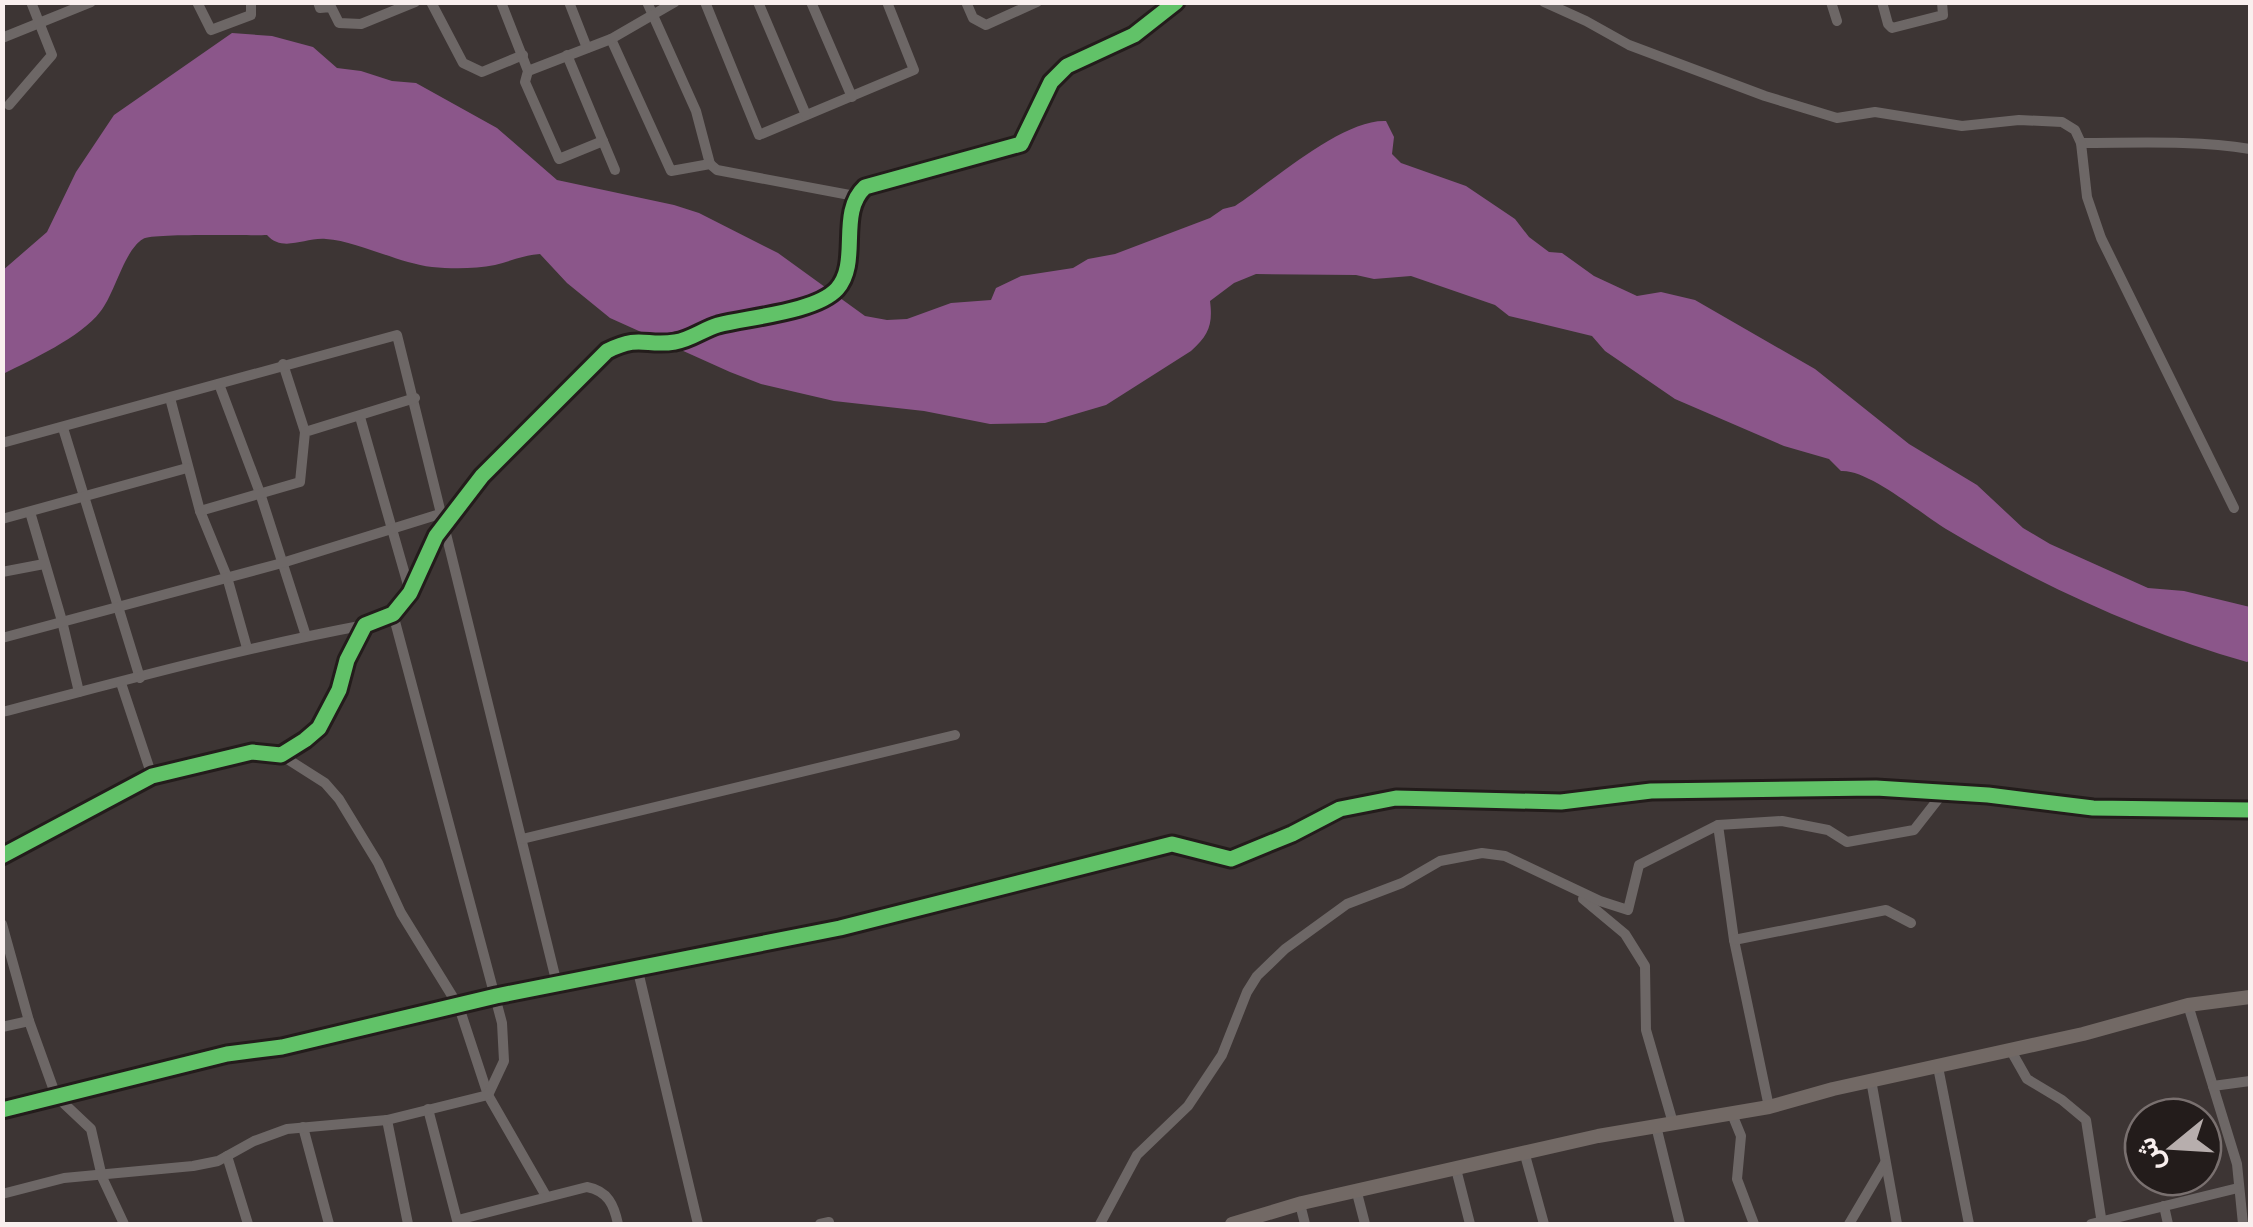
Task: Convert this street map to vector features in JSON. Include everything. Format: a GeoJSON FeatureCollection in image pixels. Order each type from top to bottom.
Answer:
{"type":"FeatureCollection","features":[{"type":"Feature","properties":{"kind":"street"},"geometry":{"type":"LineString","coordinates":[[8,105],[52,54],[31,2]]}},
{"type":"Feature","properties":{"kind":"street"},"geometry":{"type":"LineString","coordinates":[[2,38],[91,2]]}},
{"type":"Feature","properties":{"kind":"street"},"geometry":{"type":"LineString","coordinates":[[197,2],[211,30],[251,15],[250,2]]}},
{"type":"Feature","properties":{"kind":"street"},"geometry":{"type":"LineString","coordinates":[[318,2],[320,8],[330,7],[339,22],[361,24],[415,2]]}},
{"type":"Feature","properties":{"kind":"street"},"geometry":{"type":"LineString","coordinates":[[374,2],[380,17]]}},
{"type":"Feature","properties":{"kind":"street"},"geometry":{"type":"LineString","coordinates":[[432,2],[462,63],[482,72],[522,55]]}},
{"type":"Feature","properties":{"kind":"street"},"geometry":{"type":"LineString","coordinates":[[501,2],[528,71],[525,82],[559,158],[603,142]]}},
{"type":"Feature","properties":{"kind":"street"},"geometry":{"type":"LineString","coordinates":[[568,2],[587,48]]}},
{"type":"Feature","properties":{"kind":"street"},"geometry":{"type":"LineString","coordinates":[[647,2],[696,110],[710,164],[716,170],[855,196]]}},
{"type":"Feature","properties":{"kind":"street"},"geometry":{"type":"LineString","coordinates":[[528,71],[611,39],[675,2]]}},
{"type":"Feature","properties":{"kind":"street"},"geometry":{"type":"LineString","coordinates":[[705,2],[758,135],[914,70],[887,2]]}},
{"type":"Feature","properties":{"kind":"street"},"geometry":{"type":"LineString","coordinates":[[758,2],[806,115]]}},
{"type":"Feature","properties":{"kind":"street"},"geometry":{"type":"LineString","coordinates":[[811,2],[852,98]]}},
{"type":"Feature","properties":{"kind":"street"},"geometry":{"type":"LineString","coordinates":[[966,2],[972,18],[986,25],[1037,2]]}},
{"type":"Feature","properties":{"kind":"street"},"geometry":{"type":"LineString","coordinates":[[2,712],[246,648],[365,626],[393,614],[410,592],[444,518],[607,350],[645,339],[675,342],[713,326],[799,308],[832,294],[845,271],[855,196],[864,187],[1022,144],[1051,82],[1067,66],[1134,35],[1176,2]]}},
{"type":"Feature","properties":{"kind":"street"},"geometry":{"type":"LineString","coordinates":[[1544,2],[1646,52],[1837,118],[1875,112],[1962,126],[2019,120],[2062,122],[2075,130],[2082,144],[2087,196],[2101,238],[2234,508]]}},
{"type":"Feature","properties":{"kind":"street"},"geometry":{"type":"LineString","coordinates":[[1831,2],[1837,21]]}},
{"type":"Feature","properties":{"kind":"street"},"geometry":{"type":"LineString","coordinates":[[1882,2],[1892,28],[1943,15],[1942,2]]}},
{"type":"Feature","properties":{"kind":"street"},"geometry":{"type":"LineString","coordinates":[[611,39],[671,171],[710,164]]}},
{"type":"Feature","properties":{"kind":"street"},"geometry":{"type":"LineString","coordinates":[[566,55],[615,170]]}},
{"type":"Feature","properties":{"kind":"street"},"geometry":{"type":"LineString","coordinates":[[2082,144],[2160,141],[2250,149]]}},
{"type":"Feature","properties":{"kind":"street"},"geometry":{"type":"LineString","coordinates":[[2,443],[397,335],[557,984]]}},
{"type":"Feature","properties":{"kind":"street"},"geometry":{"type":"LineString","coordinates":[[200,512],[300,482],[304,432],[283,364]]}},
{"type":"Feature","properties":{"kind":"street"},"geometry":{"type":"LineString","coordinates":[[219,384],[260,493],[306,636]]}},
{"type":"Feature","properties":{"kind":"street"},"geometry":{"type":"LineString","coordinates":[[170,398],[200,512],[227,577],[246,648]]}},
{"type":"Feature","properties":{"kind":"street"},"geometry":{"type":"LineString","coordinates":[[304,432],[415,398]]}},
{"type":"Feature","properties":{"kind":"street"},"geometry":{"type":"LineString","coordinates":[[360,417],[410,592]]}},
{"type":"Feature","properties":{"kind":"street"},"geometry":{"type":"LineString","coordinates":[[64,428],[140,678]]}},
{"type":"Feature","properties":{"kind":"street"},"geometry":{"type":"LineString","coordinates":[[2,519],[187,468]]}},
{"type":"Feature","properties":{"kind":"street"},"geometry":{"type":"LineString","coordinates":[[30,512],[79,692]]}},
{"type":"Feature","properties":{"kind":"street"},"geometry":{"type":"LineString","coordinates":[[2,638],[444,518]]}},
{"type":"Feature","properties":{"kind":"street"},"geometry":{"type":"LineString","coordinates":[[2,572],[44,564]]}},
{"type":"Feature","properties":{"kind":"street"},"geometry":{"type":"LineString","coordinates":[[393,614],[496,996],[505,1043],[504,1061],[488,1094]]}},
{"type":"Feature","properties":{"kind":"street"},"geometry":{"type":"LineString","coordinates":[[280,756],[319,728],[365,626]]}},
{"type":"Feature","properties":{"kind":"street"},"geometry":{"type":"LineString","coordinates":[[121,683],[152,776]]}},
{"type":"Feature","properties":{"kind":"street"},"geometry":{"type":"LineString","coordinates":[[522,839],[955,735]]}},
{"type":"Feature","properties":{"kind":"street"},"geometry":{"type":"LineString","coordinates":[[2,856],[152,776],[252,752],[280,756],[325,782],[378,863],[401,914],[459,1007],[488,1094],[546,1196]]}},
{"type":"Feature","properties":{"kind":"street"},"geometry":{"type":"LineString","coordinates":[[2,1110],[227,1054],[282,1048],[496,996],[840,928],[1172,844],[1231,859],[1340,809],[1396,798],[1561,802],[1651,791],[1876,788],[1988,795],[2094,808],[2250,810]]}},
{"type":"Feature","properties":{"kind":"street"},"geometry":{"type":"LineString","coordinates":[[1100,1224],[1137,1154],[1188,1106],[1222,1055],[1257,976],[1305,932],[1347,904],[1458,856],[1482,853],[1505,856],[1600,901],[1628,910],[1639,864],[1718,825],[1782,821],[1828,830],[1848,842],[1914,830],[1943,793]]}},
{"type":"Feature","properties":{"kind":"street"},"geometry":{"type":"LineString","coordinates":[[1718,825],[1734,940],[1769,1107]]}},
{"type":"Feature","properties":{"kind":"street"},"geometry":{"type":"LineString","coordinates":[[1546,876],[1598,909],[1625,934],[1645,966],[1646,1030],[1673,1123]]}},
{"type":"Feature","properties":{"kind":"street"},"geometry":{"type":"LineString","coordinates":[[1734,940],[1886,910],[1910,923]]}},
{"type":"Feature","properties":{"kind":"street"},"geometry":{"type":"LineString","coordinates":[[2,924],[56,1096],[92,1129],[102,1177],[124,1224]]}},
{"type":"Feature","properties":{"kind":"street"},"geometry":{"type":"LineString","coordinates":[[637,967],[698,1224]]}},
{"type":"Feature","properties":{"kind":"street"},"geometry":{"type":"LineString","coordinates":[[1235,1224],[1300,1204],[1524,1154],[1769,1107],[1872,1080],[2084,1034],[2188,1005],[2250,997]]}},
{"type":"Feature","properties":{"kind":"street"},"geometry":{"type":"LineString","coordinates":[[2188,1005],[2237,1164],[2243,1224]]}},
{"type":"Feature","properties":{"kind":"street"},"geometry":{"type":"LineString","coordinates":[[2,1027],[30,1021]]}},
{"type":"Feature","properties":{"kind":"street"},"geometry":{"type":"LineString","coordinates":[[2010,1049],[2027,1079],[2086,1120],[2098,1224],[2238,1188]]}},
{"type":"Feature","properties":{"kind":"street"},"geometry":{"type":"LineString","coordinates":[[1938,1067],[1969,1224]]}},
{"type":"Feature","properties":{"kind":"street"},"geometry":{"type":"LineString","coordinates":[[1872,1080],[1897,1224]]}},
{"type":"Feature","properties":{"kind":"street"},"geometry":{"type":"LineString","coordinates":[[2213,1086],[2250,1081]]}},
{"type":"Feature","properties":{"kind":"street"},"geometry":{"type":"LineString","coordinates":[[2,1194],[64,1178],[193,1166],[227,1156],[254,1141],[302,1128],[388,1120],[488,1094]]}},
{"type":"Feature","properties":{"kind":"street"},"geometry":{"type":"LineString","coordinates":[[428,1108],[458,1222],[580,1187],[593,1188],[609,1198],[618,1224]]}},
{"type":"Feature","properties":{"kind":"street"},"geometry":{"type":"LineString","coordinates":[[1732,1114],[1741,1136],[1736,1179],[1754,1224]]}},
{"type":"Feature","properties":{"kind":"street"},"geometry":{"type":"LineString","coordinates":[[388,1120],[408,1224]]}},
{"type":"Feature","properties":{"kind":"street"},"geometry":{"type":"LineString","coordinates":[[1656,1126],[1680,1224]]}},
{"type":"Feature","properties":{"kind":"street"},"geometry":{"type":"LineString","coordinates":[[302,1128],[329,1224]]}},
{"type":"Feature","properties":{"kind":"street"},"geometry":{"type":"LineString","coordinates":[[1524,1154],[1544,1224]]}},
{"type":"Feature","properties":{"kind":"street"},"geometry":{"type":"LineString","coordinates":[[227,1156],[248,1224]]}},
{"type":"Feature","properties":{"kind":"street"},"geometry":{"type":"LineString","coordinates":[[1848,1224],[1885,1163]]}},
{"type":"Feature","properties":{"kind":"street"},"geometry":{"type":"LineString","coordinates":[[1456,1169],[1470,1224]]}},
{"type":"Feature","properties":{"kind":"street"},"geometry":{"type":"LineString","coordinates":[[1357,1192],[1365,1224]]}},
{"type":"Feature","properties":{"kind":"street"},"geometry":{"type":"LineString","coordinates":[[1300,1204],[1305,1224]]}},
{"type":"Feature","properties":{"kind":"street"},"geometry":{"type":"LineString","coordinates":[[2164,1206],[2168,1224]]}},
{"type":"Feature","properties":{"kind":"shaded area"},"geometry":{"type":"Polygon","coordinates":[[[232,33],[272,36],[313,47],[337,68],[416,83],[497,128],[557,180],[699,213],[778,253],[865,316],[887,320],[907,319],[951,303],[991,300],[996,288],[1021,276],[1073,268],[1088,259],[1115,254],[1210,218],[1235,206],[1329,140],[1368,123],[1386,121],[1394,137],[1392,154],[1401,163],[1466,186],[1515,219],[1529,237],[1549,252],[1562,253],[1594,276],[1637,296],[1661,292],[1695,300],[1815,369],[1909,444],[1977,485],[2023,528],[2050,544],[2148,588],[2184,591],[2250,607],[2250,660],[2169,637],[2055,588],[1946,529],[1879,484],[1841,471],[1829,459],[1784,446],[1675,399],[1605,351],[1592,336],[1509,316],[1495,305],[1411,276],[1374,279],[1356,275],[1256,274],[1234,283],[1210,301],[1208,329],[1191,351],[1106,405],[1045,423],[990,424],[924,411],[834,401],[761,384],[610,318],[567,283],[540,254],[487,266],[447,268],[419,265],[326,239],[287,244],[267,235],[164,236],[143,239],[136,245],[92,321],[55,347],[3,374],[2,271],[47,232],[76,172],[114,115],[232,33]]]}},
{"type":"Feature","properties":{"kind":"cycle path"},"geometry":{"type":"LineString","coordinates":[[2,856],[152,776],[252,752],[281,755],[305,740],[319,728],[339,690],[347,660],[365,625],[393,614],[410,593],[436,536],[482,476],[607,351],[636,342],[681,341],[718,325],[798,308],[827,297],[844,278],[852,210],[865,187],[1021,144],[1051,82],[1067,66],[1134,35],[1176,2]]}},
{"type":"Feature","properties":{"kind":"cycle path"},"geometry":{"type":"LineString","coordinates":[[2,1110],[227,1054],[282,1047],[496,996],[840,928],[1172,844],[1231,859],[1340,809],[1396,798],[1561,802],[1651,791],[1876,788],[1988,795],[2093,808],[2250,810]]}}]}
